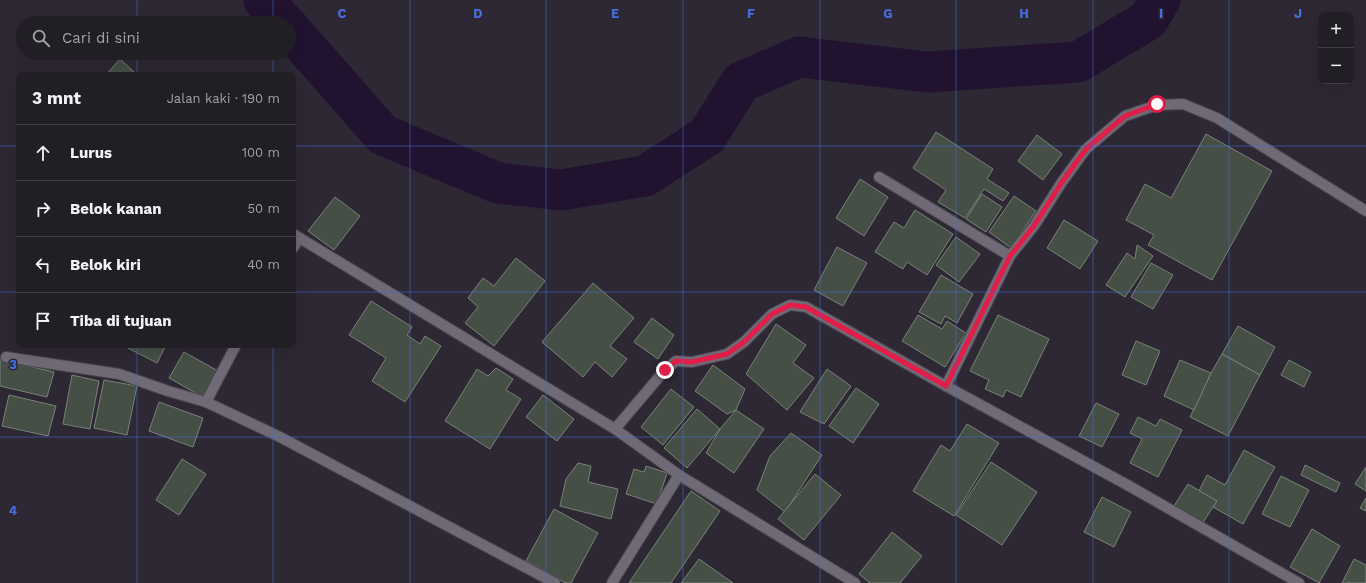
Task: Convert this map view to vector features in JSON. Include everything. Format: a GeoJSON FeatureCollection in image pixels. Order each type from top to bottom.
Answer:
{"type":"FeatureCollection","features":[{"type":"Feature","properties":{"kind":"street"},"geometry":{"type":"LineString","coordinates":[[946,386],[1010,256],[1034,226],[1062,182],[1086,149],[1125,116],[1157,104],[1183,104],[1217,118],[1366,211]]}},
{"type":"Feature","properties":{"kind":"street"},"geometry":{"type":"LineString","coordinates":[[879,177],[1010,256]]}},
{"type":"Feature","properties":{"kind":"street"},"geometry":{"type":"LineString","coordinates":[[296,236],[507,365],[616,429],[679,475],[855,583]]}},
{"type":"Feature","properties":{"kind":"street"},"geometry":{"type":"LineString","coordinates":[[616,429],[665,370],[676,361],[692,362],[727,354],[744,342],[772,314],[790,305],[806,307],[1130,487],[1299,583]]}},
{"type":"Feature","properties":{"kind":"street"},"geometry":{"type":"LineString","coordinates":[[206,402],[234,348]]}},
{"type":"Feature","properties":{"kind":"street"},"geometry":{"type":"LineString","coordinates":[[6,357],[119,374],[206,402],[280,437],[555,583]]}},
{"type":"Feature","properties":{"kind":"street"},"geometry":{"type":"LineString","coordinates":[[612,583],[679,475]]}},
{"type":"Feature","properties":{"kind":"building"},"geometry":{"type":"Polygon","coordinates":[[[119,60],[121,60],[134,72],[109,72],[119,60]]]}},
{"type":"Feature","properties":{"kind":"building"},"geometry":{"type":"Polygon","coordinates":[[[936,132],[993,169],[987,179],[1009,193],[1003,201],[984,189],[965,218],[938,202],[946,190],[913,168],[936,132]]]}},
{"type":"Feature","properties":{"kind":"building"},"geometry":{"type":"Polygon","coordinates":[[[1206,134],[1272,171],[1212,280],[1148,245],[1154,235],[1126,220],[1145,184],[1171,198],[1206,134]]]}},
{"type":"Feature","properties":{"kind":"building"},"geometry":{"type":"Polygon","coordinates":[[[1037,135],[1062,154],[1043,180],[1018,161],[1037,135]]]}},
{"type":"Feature","properties":{"kind":"building"},"geometry":{"type":"Polygon","coordinates":[[[860,179],[888,197],[864,236],[836,218],[860,179]]]}},
{"type":"Feature","properties":{"kind":"building"},"geometry":{"type":"Polygon","coordinates":[[[982,194],[1002,207],[986,232],[966,219],[982,194]]]}},
{"type":"Feature","properties":{"kind":"building"},"geometry":{"type":"Polygon","coordinates":[[[1014,196],[1036,211],[1011,248],[989,232],[1014,196]]]}},
{"type":"Feature","properties":{"kind":"building"},"geometry":{"type":"Polygon","coordinates":[[[335,197],[360,216],[334,250],[308,231],[335,197]]]}},
{"type":"Feature","properties":{"kind":"building"},"geometry":{"type":"Polygon","coordinates":[[[915,210],[953,234],[927,275],[907,262],[903,269],[875,252],[894,222],[904,228],[915,210]]]}},
{"type":"Feature","properties":{"kind":"building"},"geometry":{"type":"Polygon","coordinates":[[[1064,220],[1098,241],[1080,269],[1047,248],[1064,220]]]}},
{"type":"Feature","properties":{"kind":"building"},"geometry":{"type":"Polygon","coordinates":[[[956,237],[980,254],[959,282],[936,265],[956,237]]]}},
{"type":"Feature","properties":{"kind":"building"},"geometry":{"type":"Polygon","coordinates":[[[1137,245],[1153,256],[1125,297],[1106,285],[1127,253],[1135,259],[1137,245]]]}},
{"type":"Feature","properties":{"kind":"building"},"geometry":{"type":"Polygon","coordinates":[[[837,247],[867,263],[843,306],[814,290],[837,247]]]}},
{"type":"Feature","properties":{"kind":"building"},"geometry":{"type":"Polygon","coordinates":[[[516,258],[545,281],[494,346],[465,323],[478,307],[468,298],[483,278],[494,286],[516,258]]]}},
{"type":"Feature","properties":{"kind":"building"},"geometry":{"type":"Polygon","coordinates":[[[1151,263],[1173,275],[1153,309],[1131,297],[1151,263]]]}},
{"type":"Feature","properties":{"kind":"building"},"geometry":{"type":"Polygon","coordinates":[[[941,275],[973,294],[957,323],[945,316],[941,324],[919,312],[941,275]]]}},
{"type":"Feature","properties":{"kind":"building"},"geometry":{"type":"Polygon","coordinates":[[[593,283],[634,318],[610,346],[627,359],[612,377],[595,362],[583,377],[542,342],[593,283]]]}},
{"type":"Feature","properties":{"kind":"building"},"geometry":{"type":"Polygon","coordinates":[[[371,301],[412,327],[407,335],[420,344],[425,336],[441,346],[405,402],[372,381],[386,358],[349,335],[371,301]]]}},
{"type":"Feature","properties":{"kind":"building"},"geometry":{"type":"Polygon","coordinates":[[[918,315],[942,329],[947,321],[966,333],[945,367],[902,341],[918,315]]]}},
{"type":"Feature","properties":{"kind":"building"},"geometry":{"type":"Polygon","coordinates":[[[998,315],[1049,339],[1021,397],[1006,390],[1003,397],[985,389],[989,380],[970,371],[998,315]]]}},
{"type":"Feature","properties":{"kind":"building"},"geometry":{"type":"Polygon","coordinates":[[[652,318],[674,335],[658,359],[634,342],[652,318]]]}},
{"type":"Feature","properties":{"kind":"building"},"geometry":{"type":"Polygon","coordinates":[[[776,324],[806,345],[793,363],[814,378],[787,410],[746,374],[776,324]]]}},
{"type":"Feature","properties":{"kind":"building"},"geometry":{"type":"Polygon","coordinates":[[[1238,326],[1275,347],[1260,375],[1222,354],[1238,326]]]}},
{"type":"Feature","properties":{"kind":"building"},"geometry":{"type":"Polygon","coordinates":[[[1136,341],[1160,351],[1146,385],[1122,375],[1136,341]]]}},
{"type":"Feature","properties":{"kind":"building"},"geometry":{"type":"Polygon","coordinates":[[[128,348],[164,348],[157,363],[128,348]]]}},
{"type":"Feature","properties":{"kind":"building"},"geometry":{"type":"Polygon","coordinates":[[[184,352],[218,371],[203,397],[169,378],[184,352]]]}},
{"type":"Feature","properties":{"kind":"building"},"geometry":{"type":"Polygon","coordinates":[[[1222,354],[1260,375],[1228,436],[1190,417],[1211,373],[1222,354]]]}},
{"type":"Feature","properties":{"kind":"building"},"geometry":{"type":"Polygon","coordinates":[[[0,359],[54,372],[47,397],[0,386],[0,359]]]}},
{"type":"Feature","properties":{"kind":"building"},"geometry":{"type":"Polygon","coordinates":[[[1180,360],[1211,373],[1194,410],[1164,396],[1180,360]]]}},
{"type":"Feature","properties":{"kind":"building"},"geometry":{"type":"Polygon","coordinates":[[[1289,360],[1311,372],[1304,387],[1281,375],[1289,360]]]}},
{"type":"Feature","properties":{"kind":"building"},"geometry":{"type":"Polygon","coordinates":[[[713,365],[745,389],[736,410],[727,414],[695,391],[713,365]]]}},
{"type":"Feature","properties":{"kind":"building"},"geometry":{"type":"Polygon","coordinates":[[[496,368],[513,379],[506,390],[521,399],[490,449],[445,421],[477,369],[488,376],[496,368]]]}},
{"type":"Feature","properties":{"kind":"building"},"geometry":{"type":"Polygon","coordinates":[[[827,369],[851,386],[824,424],[800,412],[827,369]]]}},
{"type":"Feature","properties":{"kind":"building"},"geometry":{"type":"Polygon","coordinates":[[[72,375],[99,381],[90,429],[63,424],[72,375]]]}},
{"type":"Feature","properties":{"kind":"building"},"geometry":{"type":"Polygon","coordinates":[[[104,380],[137,386],[127,435],[94,428],[104,380]]]}},
{"type":"Feature","properties":{"kind":"building"},"geometry":{"type":"Polygon","coordinates":[[[856,388],[879,404],[853,443],[829,426],[856,388]]]}},
{"type":"Feature","properties":{"kind":"building"},"geometry":{"type":"Polygon","coordinates":[[[671,389],[694,407],[663,445],[641,427],[671,389]]]}},
{"type":"Feature","properties":{"kind":"building"},"geometry":{"type":"Polygon","coordinates":[[[9,395],[56,406],[48,436],[2,426],[9,395]]]}},
{"type":"Feature","properties":{"kind":"building"},"geometry":{"type":"Polygon","coordinates":[[[543,395],[574,419],[557,441],[526,417],[543,395]]]}},
{"type":"Feature","properties":{"kind":"building"},"geometry":{"type":"Polygon","coordinates":[[[159,402],[203,418],[193,447],[149,431],[159,402]]]}},
{"type":"Feature","properties":{"kind":"building"},"geometry":{"type":"Polygon","coordinates":[[[1096,403],[1119,414],[1102,447],[1079,436],[1096,403]]]}},
{"type":"Feature","properties":{"kind":"building"},"geometry":{"type":"Polygon","coordinates":[[[697,409],[720,429],[687,468],[664,448],[697,409]]]}},
{"type":"Feature","properties":{"kind":"building"},"geometry":{"type":"Polygon","coordinates":[[[736,410],[764,429],[734,473],[706,453],[720,429],[736,410]]]}},
{"type":"Feature","properties":{"kind":"building"},"geometry":{"type":"Polygon","coordinates":[[[1138,417],[1156,426],[1160,419],[1182,430],[1158,477],[1130,463],[1142,439],[1130,433],[1138,417]]]}},
{"type":"Feature","properties":{"kind":"building"},"geometry":{"type":"Polygon","coordinates":[[[967,424],[999,443],[954,516],[913,491],[941,445],[950,451],[967,424]]]}},
{"type":"Feature","properties":{"kind":"building"},"geometry":{"type":"Polygon","coordinates":[[[791,433],[822,455],[785,512],[757,490],[770,456],[791,433]]]}},
{"type":"Feature","properties":{"kind":"building"},"geometry":{"type":"Polygon","coordinates":[[[1244,450],[1275,467],[1243,524],[1213,507],[1217,501],[1199,491],[1207,475],[1225,485],[1244,450]]]}},
{"type":"Feature","properties":{"kind":"building"},"geometry":{"type":"Polygon","coordinates":[[[182,459],[206,474],[179,515],[156,500],[182,459]]]}},
{"type":"Feature","properties":{"kind":"building"},"geometry":{"type":"Polygon","coordinates":[[[991,462],[1037,492],[1002,545],[956,515],[991,462]]]}},
{"type":"Feature","properties":{"kind":"building"},"geometry":{"type":"Polygon","coordinates":[[[578,463],[591,466],[588,482],[618,489],[611,519],[560,506],[566,479],[578,463]]]}},
{"type":"Feature","properties":{"kind":"building"},"geometry":{"type":"Polygon","coordinates":[[[1305,465],[1340,483],[1336,492],[1301,475],[1305,465]]]}},
{"type":"Feature","properties":{"kind":"building"},"geometry":{"type":"Polygon","coordinates":[[[646,466],[667,473],[657,504],[626,494],[634,469],[644,472],[646,466]]]}},
{"type":"Feature","properties":{"kind":"building"},"geometry":{"type":"Polygon","coordinates":[[[1366,467],[1366,491],[1355,484],[1366,467]]]}},
{"type":"Feature","properties":{"kind":"building"},"geometry":{"type":"Polygon","coordinates":[[[815,474],[841,495],[804,540],[778,519],[815,474]]]}},
{"type":"Feature","properties":{"kind":"building"},"geometry":{"type":"Polygon","coordinates":[[[1281,476],[1309,490],[1290,527],[1262,514],[1281,476]]]}},
{"type":"Feature","properties":{"kind":"building"},"geometry":{"type":"Polygon","coordinates":[[[1188,484],[1217,501],[1202,524],[1174,506],[1188,484]]]}},
{"type":"Feature","properties":{"kind":"building"},"geometry":{"type":"Polygon","coordinates":[[[691,491],[720,511],[671,583],[629,583],[691,491]]]}},
{"type":"Feature","properties":{"kind":"building"},"geometry":{"type":"Polygon","coordinates":[[[1102,497],[1131,512],[1114,547],[1084,532],[1102,497]]]}},
{"type":"Feature","properties":{"kind":"building"},"geometry":{"type":"Polygon","coordinates":[[[1366,498],[1366,511],[1360,508],[1366,498]]]}},
{"type":"Feature","properties":{"kind":"building"},"geometry":{"type":"Polygon","coordinates":[[[554,509],[598,533],[571,583],[566,583],[526,561],[554,509]]]}},
{"type":"Feature","properties":{"kind":"building"},"geometry":{"type":"Polygon","coordinates":[[[1312,529],[1340,546],[1319,583],[1290,567],[1312,529]]]}},
{"type":"Feature","properties":{"kind":"building"},"geometry":{"type":"Polygon","coordinates":[[[892,532],[922,556],[900,583],[870,583],[859,574],[892,532]]]}},
{"type":"Feature","properties":{"kind":"building"},"geometry":{"type":"Polygon","coordinates":[[[699,559],[733,583],[681,583],[699,559]]]}},
{"type":"Feature","properties":{"kind":"building"},"geometry":{"type":"Polygon","coordinates":[[[1354,559],[1366,565],[1366,583],[1342,583],[1354,559]]]}},
{"type":"Feature","properties":{"kind":"waterway"},"geometry":{"type":"LineString","coordinates":[[264,0],[278,16]]}},
{"type":"Feature","properties":{"kind":"waterway"},"geometry":{"type":"LineString","coordinates":[[296,36],[383,135],[498,183],[561,190],[645,176],[707,136],[741,82],[799,57],[927,72],[1078,62],[1148,20],[1160,0]]}},
{"type":"Feature","properties":{"kind":"route"},"geometry":{"type":"LineString","coordinates":[[665,370],[676,361],[692,362],[727,354],[744,342],[772,314],[790,305],[806,307],[946,386],[1010,256],[1034,226],[1062,182],[1086,149],[1125,116],[1157,104]]}}]}
